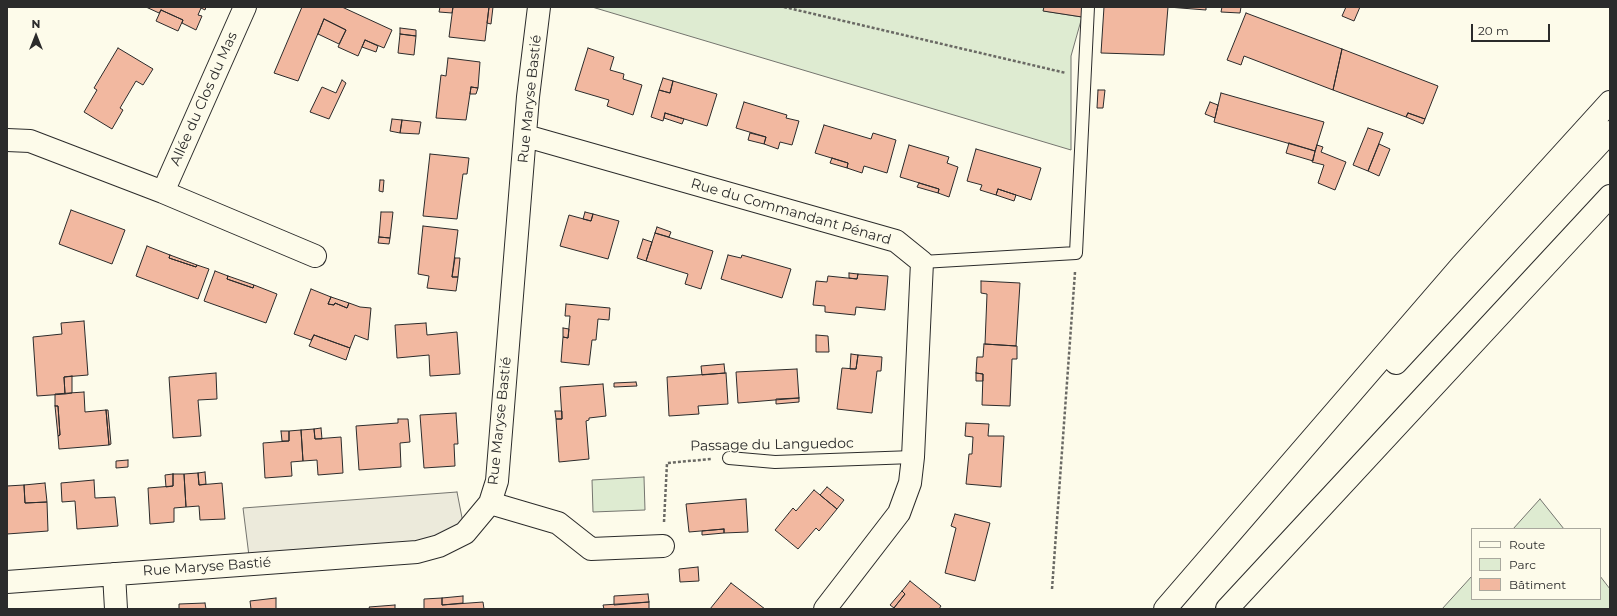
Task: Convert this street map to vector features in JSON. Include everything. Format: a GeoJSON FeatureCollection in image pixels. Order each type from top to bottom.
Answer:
{"type":"FeatureCollection","features":[{"type":"Feature","properties":{"kind":"main road","name":"Allée du Clos du Mas"},"geometry":{"type":"LineString","coordinates":[[163,192],[245,7]]}},
{"type":"Feature","properties":{"kind":"main road","name":"Rue Maryse Bastié"},"geometry":{"type":"LineString","coordinates":[[7,582],[417,552],[439,546],[465,533],[490,503],[497,481],[528,97],[539,7]]}},
{"type":"Feature","properties":{"kind":"main road"},"geometry":{"type":"LineString","coordinates":[[1165,609],[1461,266],[1610,102]]}},
{"type":"Feature","properties":{"kind":"main road"},"geometry":{"type":"LineString","coordinates":[[1169,609],[1610,132]]}},
{"type":"Feature","properties":{"kind":"main road","name":"Rue du Commandant Pénard"},"geometry":{"type":"LineString","coordinates":[[526,136],[896,241],[922,262]]}},
{"type":"Feature","properties":{"kind":"main road"},"geometry":{"type":"LineString","coordinates":[[7,140],[30,141],[163,192],[315,256]]}},
{"type":"Feature","properties":{"kind":"main road"},"geometry":{"type":"LineString","coordinates":[[1227,609],[1610,196]]}},
{"type":"Feature","properties":{"kind":"main road"},"geometry":{"type":"LineString","coordinates":[[825,609],[899,513],[910,483],[913,457],[922,262]]}},
{"type":"Feature","properties":{"kind":"main road"},"geometry":{"type":"LineString","coordinates":[[490,503],[558,523],[591,549],[663,546]]}},
{"type":"Feature","properties":{"kind":"main road"},"geometry":{"type":"LineString","coordinates":[[114,574],[116,609]]}},
{"type":"Feature","properties":{"kind":"lane"},"geometry":{"type":"LineString","coordinates":[[922,262],[1076,253],[1088,7]]}},
{"type":"Feature","properties":{"kind":"lane","name":"Passage du Languedoc"},"geometry":{"type":"LineString","coordinates":[[729,458],[775,462],[913,457]]}},
{"type":"Feature","properties":{"kind":"path"},"geometry":{"type":"LineString","coordinates":[[784,7],[1085,77]]}},
{"type":"Feature","properties":{"kind":"path"},"geometry":{"type":"LineString","coordinates":[[1052,589],[1076,253]]}},
{"type":"Feature","properties":{"kind":"path","name":"Passage du Languedoc"},"geometry":{"type":"LineString","coordinates":[[663,546],[667,463],[729,458]]}},
{"type":"Feature","properties":{"kind":"green space"},"geometry":{"type":"Polygon","coordinates":[[[592,7],[1044,7],[1044,11],[1082,17],[1071,56],[1071,150],[592,7]]]}},
{"type":"Feature","properties":{"kind":"green space"},"geometry":{"type":"Polygon","coordinates":[[[644,477],[645,510],[593,512],[592,480],[644,477]]]}},
{"type":"Feature","properties":{"kind":"green space"},"geometry":{"type":"Polygon","coordinates":[[[1540,499],[1563,528],[1514,528],[1540,499]]]}},
{"type":"Feature","properties":{"kind":"green space"},"geometry":{"type":"Polygon","coordinates":[[[1471,577],[1471,600],[1601,600],[1601,577],[1610,589],[1610,609],[1442,609],[1471,577]]]}},
{"type":"Feature","properties":{"kind":"shaded area"},"geometry":{"type":"Polygon","coordinates":[[[457,492],[465,533],[439,546],[250,564],[243,508],[457,492]]]}},
{"type":"Feature","properties":{"kind":"building"},"geometry":{"type":"Polygon","coordinates":[[[146,7],[206,7],[205,10],[201,8],[198,15],[202,16],[196,30],[182,23],[183,20],[161,10],[159,13],[146,7]]]}},
{"type":"Feature","properties":{"kind":"building"},"geometry":{"type":"Polygon","coordinates":[[[302,7],[342,7],[392,30],[384,48],[365,40],[358,56],[338,47],[346,30],[324,19],[298,81],[274,73],[302,7]]]}},
{"type":"Feature","properties":{"kind":"building"},"geometry":{"type":"Polygon","coordinates":[[[440,7],[453,7],[452,13],[439,12],[440,7]]]}},
{"type":"Feature","properties":{"kind":"building"},"geometry":{"type":"Polygon","coordinates":[[[453,7],[489,7],[485,41],[449,37],[453,7]]]}},
{"type":"Feature","properties":{"kind":"building"},"geometry":{"type":"Polygon","coordinates":[[[489,7],[493,7],[491,24],[487,23],[489,7]]]}},
{"type":"Feature","properties":{"kind":"building"},"geometry":{"type":"Polygon","coordinates":[[[1044,7],[1084,7],[1082,17],[1043,11],[1044,7]]]}},
{"type":"Feature","properties":{"kind":"building"},"geometry":{"type":"Polygon","coordinates":[[[1104,7],[1168,7],[1164,55],[1101,53],[1104,7]]]}},
{"type":"Feature","properties":{"kind":"building"},"geometry":{"type":"Polygon","coordinates":[[[1168,7],[1206,7],[1206,10],[1168,7]]]}},
{"type":"Feature","properties":{"kind":"building"},"geometry":{"type":"Polygon","coordinates":[[[1222,7],[1241,7],[1240,13],[1221,12],[1222,7]]]}},
{"type":"Feature","properties":{"kind":"building"},"geometry":{"type":"Polygon","coordinates":[[[1346,7],[1360,7],[1354,21],[1342,16],[1346,7]]]}},
{"type":"Feature","properties":{"kind":"building"},"geometry":{"type":"Polygon","coordinates":[[[161,10],[183,20],[178,31],[156,21],[161,10]]]}},
{"type":"Feature","properties":{"kind":"building"},"geometry":{"type":"Polygon","coordinates":[[[1246,13],[1342,49],[1333,90],[1244,56],[1241,65],[1227,60],[1246,13]]]}},
{"type":"Feature","properties":{"kind":"building"},"geometry":{"type":"Polygon","coordinates":[[[324,19],[346,30],[339,44],[318,34],[324,19]]]}},
{"type":"Feature","properties":{"kind":"building"},"geometry":{"type":"Polygon","coordinates":[[[400,28],[416,30],[416,36],[400,34],[400,28]]]}},
{"type":"Feature","properties":{"kind":"building"},"geometry":{"type":"Polygon","coordinates":[[[400,34],[416,36],[414,55],[398,53],[400,34]]]}},
{"type":"Feature","properties":{"kind":"building"},"geometry":{"type":"Polygon","coordinates":[[[365,40],[378,46],[376,52],[362,47],[365,40]]]}},
{"type":"Feature","properties":{"kind":"building"},"geometry":{"type":"Polygon","coordinates":[[[118,48],[153,69],[143,85],[136,81],[120,108],[123,110],[112,129],[84,112],[97,90],[94,88],[118,48]]]}},
{"type":"Feature","properties":{"kind":"building"},"geometry":{"type":"Polygon","coordinates":[[[588,48],[614,57],[610,70],[624,74],[623,79],[642,85],[633,115],[607,106],[609,100],[575,90],[588,48]]]}},
{"type":"Feature","properties":{"kind":"building"},"geometry":{"type":"Polygon","coordinates":[[[1342,49],[1438,86],[1425,119],[1408,113],[1406,117],[1333,90],[1342,49]]]}},
{"type":"Feature","properties":{"kind":"building"},"geometry":{"type":"Polygon","coordinates":[[[448,58],[480,62],[478,88],[471,87],[466,120],[436,118],[441,75],[446,76],[448,58]]]}},
{"type":"Feature","properties":{"kind":"building"},"geometry":{"type":"Polygon","coordinates":[[[663,78],[673,81],[670,93],[659,90],[663,78]]]}},
{"type":"Feature","properties":{"kind":"building"},"geometry":{"type":"Polygon","coordinates":[[[342,80],[346,83],[329,119],[310,112],[322,87],[336,93],[342,80]]]}},
{"type":"Feature","properties":{"kind":"building"},"geometry":{"type":"Polygon","coordinates":[[[673,81],[717,94],[707,126],[665,113],[663,121],[651,117],[659,90],[670,93],[673,81]]]}},
{"type":"Feature","properties":{"kind":"building"},"geometry":{"type":"Polygon","coordinates":[[[471,87],[478,88],[476,94],[470,94],[471,87]]]}},
{"type":"Feature","properties":{"kind":"building"},"geometry":{"type":"Polygon","coordinates":[[[1098,90],[1105,90],[1103,108],[1097,108],[1098,90]]]}},
{"type":"Feature","properties":{"kind":"building"},"geometry":{"type":"Polygon","coordinates":[[[1221,93],[1324,122],[1315,151],[1214,122],[1221,93]]]}},
{"type":"Feature","properties":{"kind":"building"},"geometry":{"type":"Polygon","coordinates":[[[744,102],[787,115],[786,118],[799,121],[792,145],[780,142],[778,149],[764,144],[766,137],[736,128],[744,102]]]}},
{"type":"Feature","properties":{"kind":"building"},"geometry":{"type":"Polygon","coordinates":[[[1210,102],[1218,105],[1215,118],[1205,114],[1210,102]]]}},
{"type":"Feature","properties":{"kind":"building"},"geometry":{"type":"Polygon","coordinates":[[[665,113],[684,119],[682,124],[664,118],[665,113]]]}},
{"type":"Feature","properties":{"kind":"building"},"geometry":{"type":"Polygon","coordinates":[[[1408,113],[1425,119],[1423,124],[1406,117],[1408,113]]]}},
{"type":"Feature","properties":{"kind":"building"},"geometry":{"type":"Polygon","coordinates":[[[392,119],[402,120],[400,133],[390,131],[392,119]]]}},
{"type":"Feature","properties":{"kind":"building"},"geometry":{"type":"Polygon","coordinates":[[[402,120],[421,122],[419,134],[400,133],[402,120]]]}},
{"type":"Feature","properties":{"kind":"building"},"geometry":{"type":"Polygon","coordinates":[[[824,125],[871,139],[873,133],[896,140],[887,173],[864,166],[862,173],[847,168],[848,163],[815,153],[824,125]]]}},
{"type":"Feature","properties":{"kind":"building"},"geometry":{"type":"Polygon","coordinates":[[[1368,128],[1383,133],[1368,171],[1353,165],[1368,128]]]}},
{"type":"Feature","properties":{"kind":"building"},"geometry":{"type":"Polygon","coordinates":[[[750,133],[766,137],[764,144],[748,140],[750,133]]]}},
{"type":"Feature","properties":{"kind":"building"},"geometry":{"type":"Polygon","coordinates":[[[1289,143],[1315,151],[1313,161],[1286,153],[1289,143]]]}},
{"type":"Feature","properties":{"kind":"building"},"geometry":{"type":"Polygon","coordinates":[[[1379,144],[1390,149],[1379,176],[1368,171],[1379,144]]]}},
{"type":"Feature","properties":{"kind":"building"},"geometry":{"type":"Polygon","coordinates":[[[909,145],[949,157],[947,163],[958,167],[949,197],[938,193],[939,189],[900,177],[909,145]]]}},
{"type":"Feature","properties":{"kind":"building"},"geometry":{"type":"Polygon","coordinates":[[[1317,145],[1323,147],[1321,152],[1346,162],[1335,190],[1318,183],[1324,165],[1312,162],[1317,145]]]}},
{"type":"Feature","properties":{"kind":"building"},"geometry":{"type":"Polygon","coordinates":[[[976,149],[1041,168],[1031,200],[998,189],[996,195],[980,190],[982,185],[967,181],[976,149]]]}},
{"type":"Feature","properties":{"kind":"building"},"geometry":{"type":"Polygon","coordinates":[[[430,154],[469,158],[467,174],[463,174],[457,219],[423,216],[430,154]]]}},
{"type":"Feature","properties":{"kind":"building"},"geometry":{"type":"Polygon","coordinates":[[[832,158],[848,163],[847,168],[830,163],[832,158]]]}},
{"type":"Feature","properties":{"kind":"building"},"geometry":{"type":"Polygon","coordinates":[[[380,180],[384,180],[383,192],[379,191],[380,180]]]}},
{"type":"Feature","properties":{"kind":"building"},"geometry":{"type":"Polygon","coordinates":[[[919,183],[939,189],[938,193],[917,187],[919,183]]]}},
{"type":"Feature","properties":{"kind":"building"},"geometry":{"type":"Polygon","coordinates":[[[998,189],[1016,195],[1014,201],[996,195],[998,189]]]}},
{"type":"Feature","properties":{"kind":"building"},"geometry":{"type":"Polygon","coordinates":[[[71,210],[125,230],[112,264],[59,244],[71,210]]]}},
{"type":"Feature","properties":{"kind":"building"},"geometry":{"type":"Polygon","coordinates":[[[381,212],[393,212],[390,238],[379,237],[381,212]]]}},
{"type":"Feature","properties":{"kind":"building"},"geometry":{"type":"Polygon","coordinates":[[[585,212],[593,214],[591,221],[583,219],[585,212]]]}},
{"type":"Feature","properties":{"kind":"building"},"geometry":{"type":"Polygon","coordinates":[[[593,214],[619,221],[608,259],[560,246],[569,215],[591,221],[593,214]]]}},
{"type":"Feature","properties":{"kind":"building"},"geometry":{"type":"Polygon","coordinates":[[[423,226],[458,230],[452,277],[458,277],[456,291],[427,288],[429,276],[418,274],[423,226]]]}},
{"type":"Feature","properties":{"kind":"building"},"geometry":{"type":"Polygon","coordinates":[[[657,227],[671,232],[669,237],[655,233],[657,227]]]}},
{"type":"Feature","properties":{"kind":"building"},"geometry":{"type":"Polygon","coordinates":[[[655,233],[713,251],[701,289],[685,284],[688,274],[646,261],[655,233]]]}},
{"type":"Feature","properties":{"kind":"building"},"geometry":{"type":"Polygon","coordinates":[[[379,237],[390,238],[389,244],[378,243],[379,237]]]}},
{"type":"Feature","properties":{"kind":"building"},"geometry":{"type":"Polygon","coordinates":[[[643,239],[652,242],[646,261],[637,258],[643,239]]]}},
{"type":"Feature","properties":{"kind":"building"},"geometry":{"type":"Polygon","coordinates":[[[147,246],[170,255],[169,258],[196,267],[197,265],[209,269],[198,299],[136,276],[147,246]]]}},
{"type":"Feature","properties":{"kind":"building"},"geometry":{"type":"Polygon","coordinates":[[[170,255],[197,265],[196,267],[169,258],[170,255]]]}},
{"type":"Feature","properties":{"kind":"building"},"geometry":{"type":"Polygon","coordinates":[[[728,255],[741,258],[742,255],[791,269],[782,298],[721,279],[728,255]]]}},
{"type":"Feature","properties":{"kind":"building"},"geometry":{"type":"Polygon","coordinates":[[[455,258],[460,258],[458,277],[452,277],[455,258]]]}},
{"type":"Feature","properties":{"kind":"building"},"geometry":{"type":"Polygon","coordinates":[[[215,271],[228,276],[227,279],[253,288],[254,285],[277,294],[266,323],[204,301],[215,271]]]}},
{"type":"Feature","properties":{"kind":"building"},"geometry":{"type":"Polygon","coordinates":[[[849,273],[858,274],[857,279],[849,278],[849,273]]]}},
{"type":"Feature","properties":{"kind":"building"},"geometry":{"type":"Polygon","coordinates":[[[858,274],[888,276],[885,310],[856,307],[855,315],[825,312],[825,306],[813,305],[816,281],[827,282],[828,276],[857,279],[858,274]]]}},
{"type":"Feature","properties":{"kind":"building"},"geometry":{"type":"Polygon","coordinates":[[[228,276],[254,285],[253,288],[227,279],[228,276]]]}},
{"type":"Feature","properties":{"kind":"building"},"geometry":{"type":"Polygon","coordinates":[[[981,281],[1020,283],[1016,346],[985,344],[987,294],[981,293],[981,281]]]}},
{"type":"Feature","properties":{"kind":"building"},"geometry":{"type":"Polygon","coordinates":[[[311,289],[331,297],[328,304],[334,305],[335,303],[347,308],[349,303],[360,307],[371,308],[368,340],[355,335],[350,348],[314,335],[311,340],[294,334],[311,289]]]}},
{"type":"Feature","properties":{"kind":"building"},"geometry":{"type":"Polygon","coordinates":[[[331,297],[349,303],[347,308],[335,303],[334,305],[328,304],[331,297]]]}},
{"type":"Feature","properties":{"kind":"building"},"geometry":{"type":"Polygon","coordinates":[[[566,304],[610,308],[609,320],[598,319],[596,340],[592,340],[589,365],[561,362],[563,337],[568,338],[570,316],[565,316],[566,304]]]}},
{"type":"Feature","properties":{"kind":"building"},"geometry":{"type":"Polygon","coordinates":[[[84,321],[88,375],[64,377],[65,394],[37,396],[33,337],[62,334],[61,323],[84,321]]]}},
{"type":"Feature","properties":{"kind":"building"},"geometry":{"type":"Polygon","coordinates":[[[426,323],[427,335],[457,332],[460,374],[430,376],[429,355],[397,358],[395,325],[426,323]]]}},
{"type":"Feature","properties":{"kind":"building"},"geometry":{"type":"Polygon","coordinates":[[[563,328],[569,329],[568,338],[563,337],[563,328]]]}},
{"type":"Feature","properties":{"kind":"building"},"geometry":{"type":"Polygon","coordinates":[[[314,335],[350,348],[346,360],[309,346],[314,335]]]}},
{"type":"Feature","properties":{"kind":"building"},"geometry":{"type":"Polygon","coordinates":[[[816,335],[828,336],[829,352],[816,352],[816,335]]]}},
{"type":"Feature","properties":{"kind":"building"},"geometry":{"type":"Polygon","coordinates":[[[984,344],[1017,346],[1017,359],[1012,359],[1010,406],[982,405],[983,374],[976,373],[977,357],[983,357],[984,344]]]}},
{"type":"Feature","properties":{"kind":"building"},"geometry":{"type":"Polygon","coordinates":[[[851,354],[858,355],[856,369],[850,369],[851,354]]]}},
{"type":"Feature","properties":{"kind":"building"},"geometry":{"type":"Polygon","coordinates":[[[858,355],[882,357],[881,371],[877,371],[872,413],[837,409],[842,368],[856,369],[858,355]]]}},
{"type":"Feature","properties":{"kind":"building"},"geometry":{"type":"Polygon","coordinates":[[[724,364],[725,373],[702,375],[701,366],[724,364]]]}},
{"type":"Feature","properties":{"kind":"building"},"geometry":{"type":"Polygon","coordinates":[[[797,369],[799,398],[738,403],[736,372],[797,369]]]}},
{"type":"Feature","properties":{"kind":"building"},"geometry":{"type":"Polygon","coordinates":[[[216,373],[217,399],[198,400],[201,436],[173,438],[169,377],[216,373]]]}},
{"type":"Feature","properties":{"kind":"building"},"geometry":{"type":"Polygon","coordinates":[[[726,373],[728,404],[698,406],[699,414],[669,416],[667,377],[726,373]]]}},
{"type":"Feature","properties":{"kind":"building"},"geometry":{"type":"Polygon","coordinates":[[[976,373],[983,374],[983,381],[976,381],[976,373]]]}},
{"type":"Feature","properties":{"kind":"building"},"geometry":{"type":"Polygon","coordinates":[[[72,376],[72,393],[65,394],[64,377],[72,376]]]}},
{"type":"Feature","properties":{"kind":"building"},"geometry":{"type":"Polygon","coordinates":[[[636,382],[637,386],[614,387],[614,383],[636,382]]]}},
{"type":"Feature","properties":{"kind":"building"},"geometry":{"type":"Polygon","coordinates":[[[603,384],[606,416],[589,418],[589,420],[586,421],[589,459],[559,462],[556,419],[562,419],[560,387],[603,384]]]}},
{"type":"Feature","properties":{"kind":"building"},"geometry":{"type":"Polygon","coordinates":[[[84,392],[85,412],[106,410],[109,445],[59,449],[58,436],[60,435],[58,406],[55,406],[55,394],[84,392]]]}},
{"type":"Feature","properties":{"kind":"building"},"geometry":{"type":"Polygon","coordinates":[[[799,398],[799,402],[776,404],[776,399],[799,398]]]}},
{"type":"Feature","properties":{"kind":"building"},"geometry":{"type":"Polygon","coordinates":[[[55,406],[58,406],[60,435],[58,436],[55,406]]]}},
{"type":"Feature","properties":{"kind":"building"},"geometry":{"type":"Polygon","coordinates":[[[106,410],[108,410],[111,444],[109,445],[106,410]]]}},
{"type":"Feature","properties":{"kind":"building"},"geometry":{"type":"Polygon","coordinates":[[[555,411],[562,411],[562,419],[556,419],[555,411]]]}},
{"type":"Feature","properties":{"kind":"building"},"geometry":{"type":"Polygon","coordinates":[[[456,413],[458,444],[454,444],[455,466],[424,468],[420,415],[456,413]]]}},
{"type":"Feature","properties":{"kind":"building"},"geometry":{"type":"Polygon","coordinates":[[[398,419],[408,419],[410,442],[400,443],[401,467],[359,470],[356,426],[398,423],[398,419]]]}},
{"type":"Feature","properties":{"kind":"building"},"geometry":{"type":"Polygon","coordinates":[[[966,423],[989,424],[988,436],[1004,436],[1001,487],[966,484],[969,454],[972,454],[973,437],[965,436],[966,423]]]}},
{"type":"Feature","properties":{"kind":"building"},"geometry":{"type":"Polygon","coordinates":[[[321,428],[322,439],[315,439],[314,429],[321,428]]]}},
{"type":"Feature","properties":{"kind":"building"},"geometry":{"type":"Polygon","coordinates":[[[314,429],[315,439],[341,437],[343,473],[318,475],[317,460],[303,461],[301,430],[314,429]]]}},
{"type":"Feature","properties":{"kind":"building"},"geometry":{"type":"Polygon","coordinates":[[[301,430],[303,461],[291,462],[292,476],[265,478],[263,443],[289,441],[289,431],[301,430]]]}},
{"type":"Feature","properties":{"kind":"building"},"geometry":{"type":"Polygon","coordinates":[[[281,431],[289,431],[289,441],[282,441],[281,431]]]}},
{"type":"Feature","properties":{"kind":"building"},"geometry":{"type":"Polygon","coordinates":[[[128,460],[128,467],[116,468],[116,461],[128,460]]]}},
{"type":"Feature","properties":{"kind":"building"},"geometry":{"type":"Polygon","coordinates":[[[205,472],[206,484],[199,485],[198,473],[205,472]]]}},
{"type":"Feature","properties":{"kind":"building"},"geometry":{"type":"Polygon","coordinates":[[[198,473],[199,485],[222,483],[225,519],[200,520],[199,506],[186,507],[184,474],[198,473]]]}},
{"type":"Feature","properties":{"kind":"building"},"geometry":{"type":"Polygon","coordinates":[[[173,474],[173,486],[166,487],[165,475],[173,474]]]}},
{"type":"Feature","properties":{"kind":"building"},"geometry":{"type":"Polygon","coordinates":[[[173,474],[184,474],[186,507],[174,508],[174,522],[150,524],[148,488],[173,486],[173,474]]]}},
{"type":"Feature","properties":{"kind":"building"},"geometry":{"type":"Polygon","coordinates":[[[94,480],[95,498],[115,497],[118,526],[77,529],[75,501],[62,502],[61,483],[94,480]]]}},
{"type":"Feature","properties":{"kind":"building"},"geometry":{"type":"Polygon","coordinates":[[[45,483],[47,502],[25,503],[24,485],[45,483]]]}},
{"type":"Feature","properties":{"kind":"building"},"geometry":{"type":"Polygon","coordinates":[[[24,485],[25,503],[47,502],[48,531],[7,534],[7,486],[24,485]]]}},
{"type":"Feature","properties":{"kind":"building"},"geometry":{"type":"Polygon","coordinates":[[[827,487],[844,500],[837,509],[820,495],[827,487]]]}},
{"type":"Feature","properties":{"kind":"building"},"geometry":{"type":"Polygon","coordinates":[[[814,490],[837,509],[819,531],[816,528],[798,549],[775,530],[793,508],[796,511],[814,490]]]}},
{"type":"Feature","properties":{"kind":"building"},"geometry":{"type":"Polygon","coordinates":[[[746,499],[748,532],[724,533],[724,529],[689,532],[686,504],[746,499]]]}},
{"type":"Feature","properties":{"kind":"building"},"geometry":{"type":"Polygon","coordinates":[[[955,514],[990,523],[975,581],[945,573],[956,528],[951,526],[955,514]]]}},
{"type":"Feature","properties":{"kind":"building"},"geometry":{"type":"Polygon","coordinates":[[[724,529],[724,533],[702,535],[702,531],[724,529]]]}},
{"type":"Feature","properties":{"kind":"building"},"geometry":{"type":"Polygon","coordinates":[[[698,567],[699,581],[680,582],[679,569],[698,567]]]}},
{"type":"Feature","properties":{"kind":"building"},"geometry":{"type":"Polygon","coordinates":[[[910,581],[941,606],[939,609],[893,609],[905,594],[902,591],[910,581]]]}},
{"type":"Feature","properties":{"kind":"building"},"geometry":{"type":"Polygon","coordinates":[[[731,583],[765,609],[710,609],[731,583]]]}},
{"type":"Feature","properties":{"kind":"building"},"geometry":{"type":"Polygon","coordinates":[[[902,591],[905,594],[894,608],[890,605],[902,591]]]}},
{"type":"Feature","properties":{"kind":"building"},"geometry":{"type":"Polygon","coordinates":[[[648,594],[649,602],[614,605],[614,596],[648,594]]]}},
{"type":"Feature","properties":{"kind":"building"},"geometry":{"type":"Polygon","coordinates":[[[463,596],[463,603],[442,605],[442,598],[463,596]]]}},
{"type":"Feature","properties":{"kind":"building"},"geometry":{"type":"Polygon","coordinates":[[[276,598],[276,609],[251,609],[250,601],[276,598]]]}},
{"type":"Feature","properties":{"kind":"building"},"geometry":{"type":"Polygon","coordinates":[[[442,598],[442,605],[483,602],[484,609],[424,609],[424,599],[442,598]]]}},
{"type":"Feature","properties":{"kind":"building"},"geometry":{"type":"Polygon","coordinates":[[[649,602],[649,609],[604,609],[603,605],[649,602]]]}},
{"type":"Feature","properties":{"kind":"building"},"geometry":{"type":"Polygon","coordinates":[[[205,603],[206,609],[179,609],[179,604],[205,603]]]}},
{"type":"Feature","properties":{"kind":"building"},"geometry":{"type":"Polygon","coordinates":[[[395,605],[395,609],[370,609],[369,607],[395,605]]]}}]}
